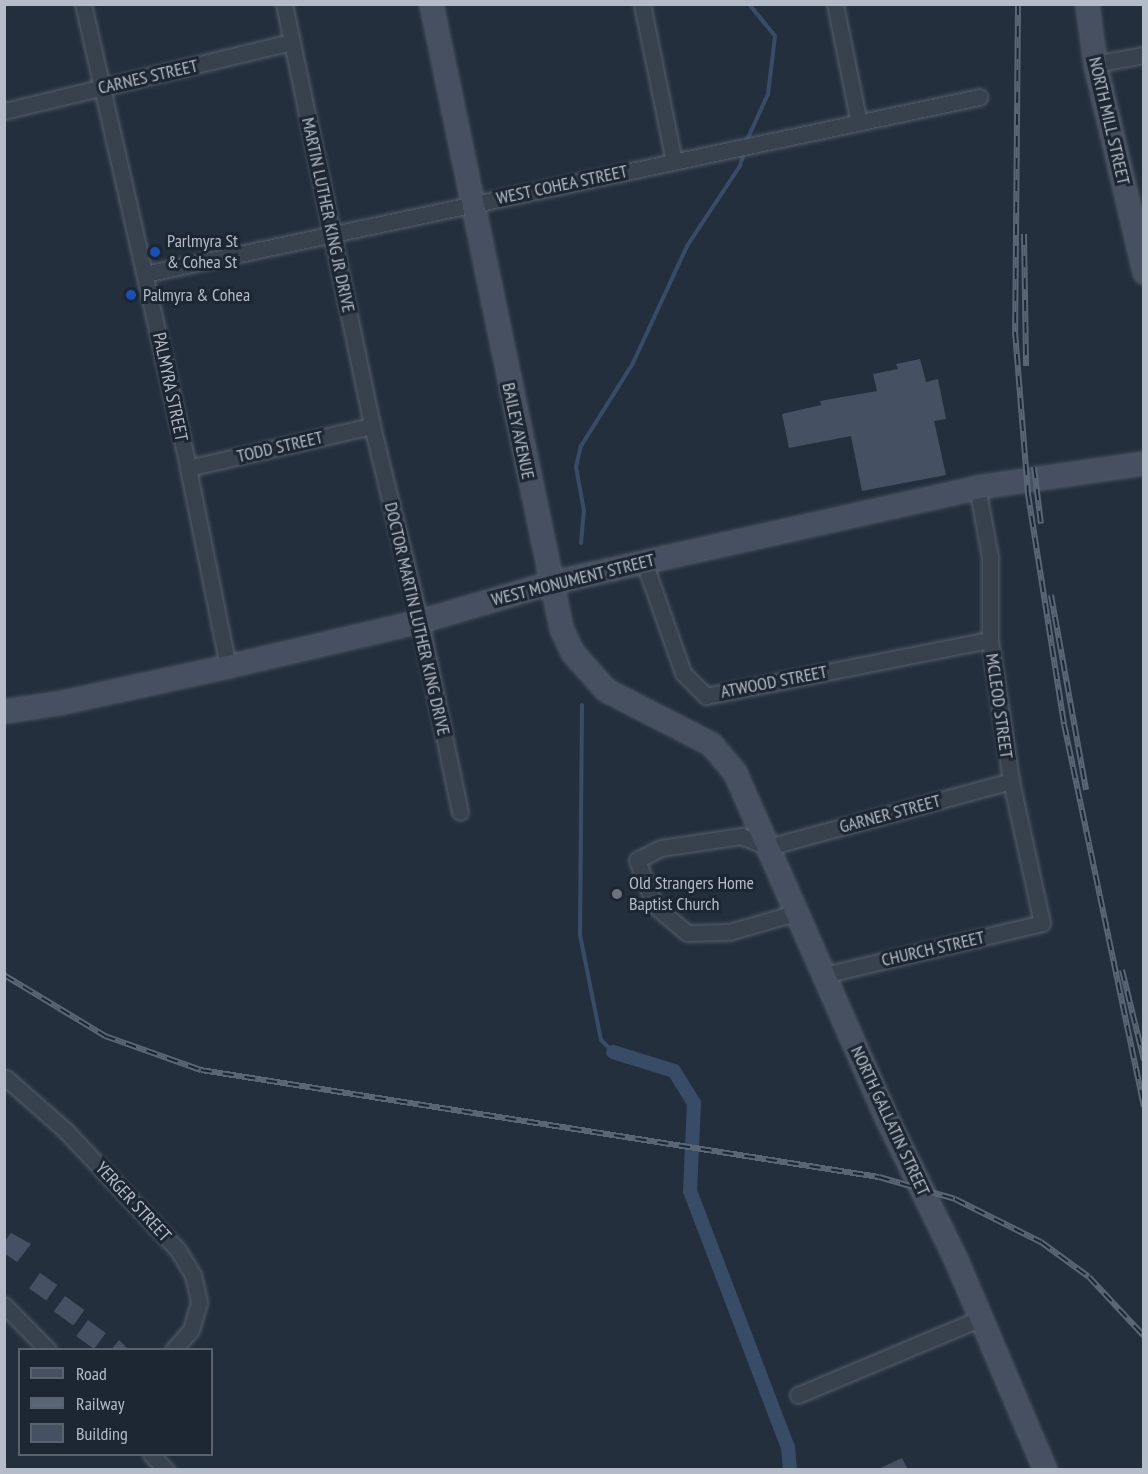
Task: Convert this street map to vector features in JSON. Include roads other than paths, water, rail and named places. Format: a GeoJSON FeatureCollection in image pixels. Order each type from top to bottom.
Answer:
{"type":"FeatureCollection","features":[{"type":"Feature","properties":{"kind":"main road","name":"BAILEY AVENUE"},"geometry":{"type":"LineString","coordinates":[[431,4],[549,583],[561,628],[586,671],[606,690],[711,744],[735,773]]}},
{"type":"Feature","properties":{"kind":"main road","name":"NORTH MILL STREET"},"geometry":{"type":"LineString","coordinates":[[1087,4],[1095,64],[1139,232],[1143,272]]}},
{"type":"Feature","properties":{"kind":"main road","name":"WEST MONUMENT STREET"},"geometry":{"type":"LineString","coordinates":[[4,711],[58,704],[228,666],[420,621],[549,583],[978,487],[1143,463]]}},
{"type":"Feature","properties":{"kind":"main road","name":"NORTH GALLATIN STREET"},"geometry":{"type":"LineString","coordinates":[[735,773],[887,1119],[981,1318],[1043,1464]]}},
{"type":"Feature","properties":{"kind":"street","name":"PALMYRA STREET"},"geometry":{"type":"LineString","coordinates":[[83,4],[188,468],[228,666]]}},
{"type":"Feature","properties":{"kind":"street","name":"MARTIN LUTHER KING JR DRIVE"},"geometry":{"type":"LineString","coordinates":[[284,4],[372,426]]}},
{"type":"Feature","properties":{"kind":"street"},"geometry":{"type":"LineString","coordinates":[[642,4],[674,161]]}},
{"type":"Feature","properties":{"kind":"street"},"geometry":{"type":"LineString","coordinates":[[835,4],[859,123]]}},
{"type":"Feature","properties":{"kind":"street","name":"CARNES STREET"},"geometry":{"type":"LineString","coordinates":[[4,111],[292,42]]}},
{"type":"Feature","properties":{"kind":"street"},"geometry":{"type":"LineString","coordinates":[[1095,64],[1143,55]]}},
{"type":"Feature","properties":{"kind":"street","name":"WEST COHEA STREET"},"geometry":{"type":"LineString","coordinates":[[145,274],[979,97]]}},
{"type":"Feature","properties":{"kind":"street","name":"TODD STREET"},"geometry":{"type":"LineString","coordinates":[[188,468],[372,426]]}},
{"type":"Feature","properties":{"kind":"street","name":"DOCTOR MARTIN LUTHER KING DRIVE"},"geometry":{"type":"LineString","coordinates":[[372,426],[420,621],[460,812]]}},
{"type":"Feature","properties":{"kind":"street","name":"MCLEOD STREET"},"geometry":{"type":"LineString","coordinates":[[978,487],[990,557],[990,640],[1011,781],[1042,923]]}},
{"type":"Feature","properties":{"kind":"street","name":"ATWOOD STREET"},"geometry":{"type":"LineString","coordinates":[[644,562],[683,673],[706,696],[990,640]]}},
{"type":"Feature","properties":{"kind":"street","name":"GARNER STREET"},"geometry":{"type":"LineString","coordinates":[[768,847],[1011,781]]}},
{"type":"Feature","properties":{"kind":"street"},"geometry":{"type":"LineString","coordinates":[[768,847],[741,836],[661,848],[637,860],[655,906],[687,933],[729,932],[795,913]]}},
{"type":"Feature","properties":{"kind":"street","name":"CHURCH STREET"},"geometry":{"type":"LineString","coordinates":[[824,975],[1042,923]]}},
{"type":"Feature","properties":{"kind":"street","name":"YERGER STREET"},"geometry":{"type":"LineString","coordinates":[[6,1078],[65,1130],[178,1250],[194,1275],[199,1302],[191,1330],[175,1348]]}},
{"type":"Feature","properties":{"kind":"street"},"geometry":{"type":"LineString","coordinates":[[4,1305],[46,1348]]}},
{"type":"Feature","properties":{"kind":"street"},"geometry":{"type":"LineString","coordinates":[[798,1395],[981,1318]]}},
{"type":"Feature","properties":{"kind":"waterway"},"geometry":{"type":"LineString","coordinates":[[746,142],[768,94],[775,36],[749,4]]}},
{"type":"Feature","properties":{"kind":"waterway"},"geometry":{"type":"LineString","coordinates":[[581,543],[584,511],[576,467],[581,446],[633,363],[687,246],[740,166],[745,150]]}},
{"type":"Feature","properties":{"kind":"waterway"},"geometry":{"type":"LineString","coordinates":[[582,705],[580,935],[601,1040],[613,1052]]}},
{"type":"Feature","properties":{"kind":"waterway"},"geometry":{"type":"LineString","coordinates":[[613,1052],[674,1071],[694,1103],[690,1191],[788,1447],[790,1470]]}},
{"type":"Feature","properties":{"kind":"railway"},"geometry":{"type":"LineString","coordinates":[[1018,4],[1015,332],[1028,494],[1064,724],[1144,1107]]}},
{"type":"Feature","properties":{"kind":"railway"},"geometry":{"type":"LineString","coordinates":[[1024,234],[1026,366]]}},
{"type":"Feature","properties":{"kind":"railway"},"geometry":{"type":"LineString","coordinates":[[1034,467],[1041,524]]}},
{"type":"Feature","properties":{"kind":"railway"},"geometry":{"type":"LineString","coordinates":[[1051,595],[1086,790]]}},
{"type":"Feature","properties":{"kind":"railway"},"geometry":{"type":"LineString","coordinates":[[1122,970],[1144,1060]]}},
{"type":"Feature","properties":{"kind":"railway"},"geometry":{"type":"LineString","coordinates":[[4,975],[105,1036],[201,1070],[879,1177],[955,1199],[1041,1242],[1089,1277],[1144,1336]]}},
{"type":"Feature","properties":{"kind":"place","name":"Parlmyra St & Cohea St"},"geometry":{"type":"Point","coordinates":[155,252]}},
{"type":"Feature","properties":{"kind":"place","name":"Palmyra & Cohea"},"geometry":{"type":"Point","coordinates":[131,295]}},
{"type":"Feature","properties":{"kind":"place","name":"Old Strangers Home Baptist Church"},"geometry":{"type":"Point","coordinates":[617,894]}}]}
